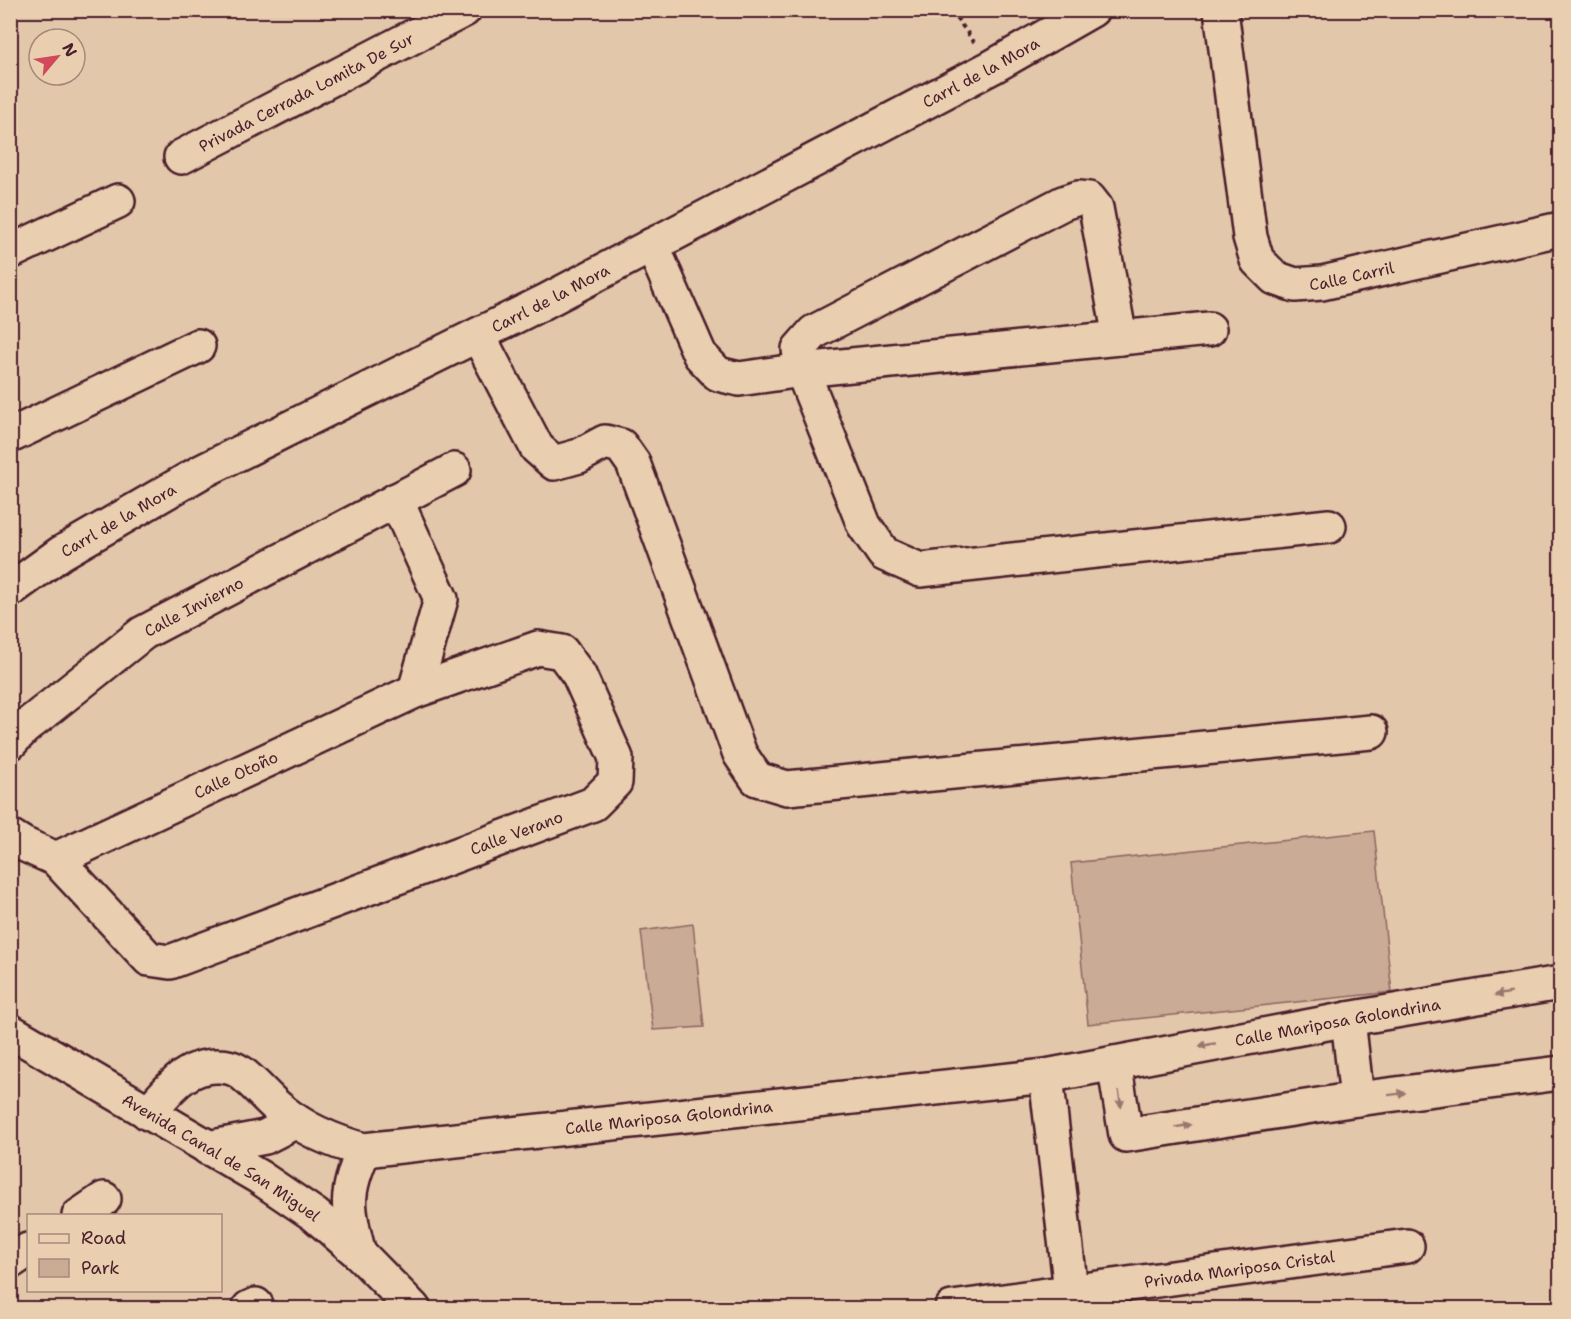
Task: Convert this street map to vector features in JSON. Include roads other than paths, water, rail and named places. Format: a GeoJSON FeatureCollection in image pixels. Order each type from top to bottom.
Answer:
{"type":"FeatureCollection","features":[{"type":"Feature","properties":{"kind":"street","name":"Privada Cerrada Lomita De Sur"},"geometry":{"type":"LineString","coordinates":[[181,157],[464,10]]}},
{"type":"Feature","properties":{"kind":"street","name":"Carrl de la Mora"},"geometry":{"type":"LineString","coordinates":[[10,590],[61,553],[201,472],[478,335],[652,245],[992,67],[1092,10]]}},
{"type":"Feature","properties":{"kind":"street","name":"Calle Carril"},"geometry":{"type":"LineString","coordinates":[[1221,10],[1250,237],[1257,261],[1275,278],[1295,285],[1322,284],[1560,229]]}},
{"type":"Feature","properties":{"kind":"street"},"geometry":{"type":"LineString","coordinates":[[1120,338],[1096,208],[1089,199],[1078,198],[1063,203],[814,332],[799,349],[802,370],[864,525],[884,554],[920,570],[1329,526]]}},
{"type":"Feature","properties":{"kind":"street"},"geometry":{"type":"LineString","coordinates":[[10,252],[118,201]]}},
{"type":"Feature","properties":{"kind":"street"},"geometry":{"type":"LineString","coordinates":[[652,245],[700,355],[718,374],[739,379],[802,370],[1209,329]]}},
{"type":"Feature","properties":{"kind":"street"},"geometry":{"type":"LineString","coordinates":[[478,335],[537,448],[554,463],[579,456],[605,441],[621,446],[633,463],[740,754],[757,779],[787,789],[1371,732]]}},
{"type":"Feature","properties":{"kind":"street"},"geometry":{"type":"LineString","coordinates":[[10,436],[198,346]]}},
{"type":"Feature","properties":{"kind":"street","name":"Calle Invierno"},"geometry":{"type":"LineString","coordinates":[[10,743],[24,728],[143,633],[454,470]]}},
{"type":"Feature","properties":{"kind":"street"},"geometry":{"type":"LineString","coordinates":[[396,500],[441,599],[415,691]]}},
{"type":"Feature","properties":{"kind":"street","name":"Calle Verano"},"geometry":{"type":"LineString","coordinates":[[56,859],[149,959],[170,962],[594,804],[615,782],[615,758],[579,675],[562,652],[538,648],[415,691]]}},
{"type":"Feature","properties":{"kind":"street","name":"Calle Otoño"},"geometry":{"type":"LineString","coordinates":[[56,859],[415,691]]}},
{"type":"Feature","properties":{"kind":"street"},"geometry":{"type":"LineString","coordinates":[[10,836],[56,859]]}},
{"type":"Feature","properties":{"kind":"street","name":"Calle Mariposa Golondrina"},"geometry":{"type":"LineString","coordinates":[[148,1113],[184,1074],[205,1066],[221,1065],[239,1072],[296,1121],[327,1138],[364,1150],[1046,1076],[1348,1019],[1560,983]]}},
{"type":"Feature","properties":{"kind":"street"},"geometry":{"type":"LineString","coordinates":[[1348,1019],[1357,1099]]}},
{"type":"Feature","properties":{"kind":"street","name":"Avenida Canal de San Miguel"},"geometry":{"type":"LineString","coordinates":[[10,1031],[259,1178],[315,1215],[359,1253],[413,1308]]}},
{"type":"Feature","properties":{"kind":"street"},"geometry":{"type":"LineString","coordinates":[[1114,1063],[1126,1135],[1357,1099],[1560,1073]]}},
{"type":"Feature","properties":{"kind":"street"},"geometry":{"type":"LineString","coordinates":[[1046,1076],[1072,1300]]}},
{"type":"Feature","properties":{"kind":"street"},"geometry":{"type":"LineString","coordinates":[[208,1148],[265,1137],[296,1121]]}},
{"type":"Feature","properties":{"kind":"street"},"geometry":{"type":"LineString","coordinates":[[259,1178],[296,1121]]}},
{"type":"Feature","properties":{"kind":"street"},"geometry":{"type":"LineString","coordinates":[[359,1253],[349,1216],[350,1192],[354,1170],[364,1150]]}},
{"type":"Feature","properties":{"kind":"street","name":"Privada Mariposa Cristal"},"geometry":{"type":"LineString","coordinates":[[952,1308],[1072,1300],[1407,1246]]}},
{"type":"Feature","properties":{"kind":"street"},"geometry":{"type":"LineString","coordinates":[[10,1262],[27,1251]]}}]}
